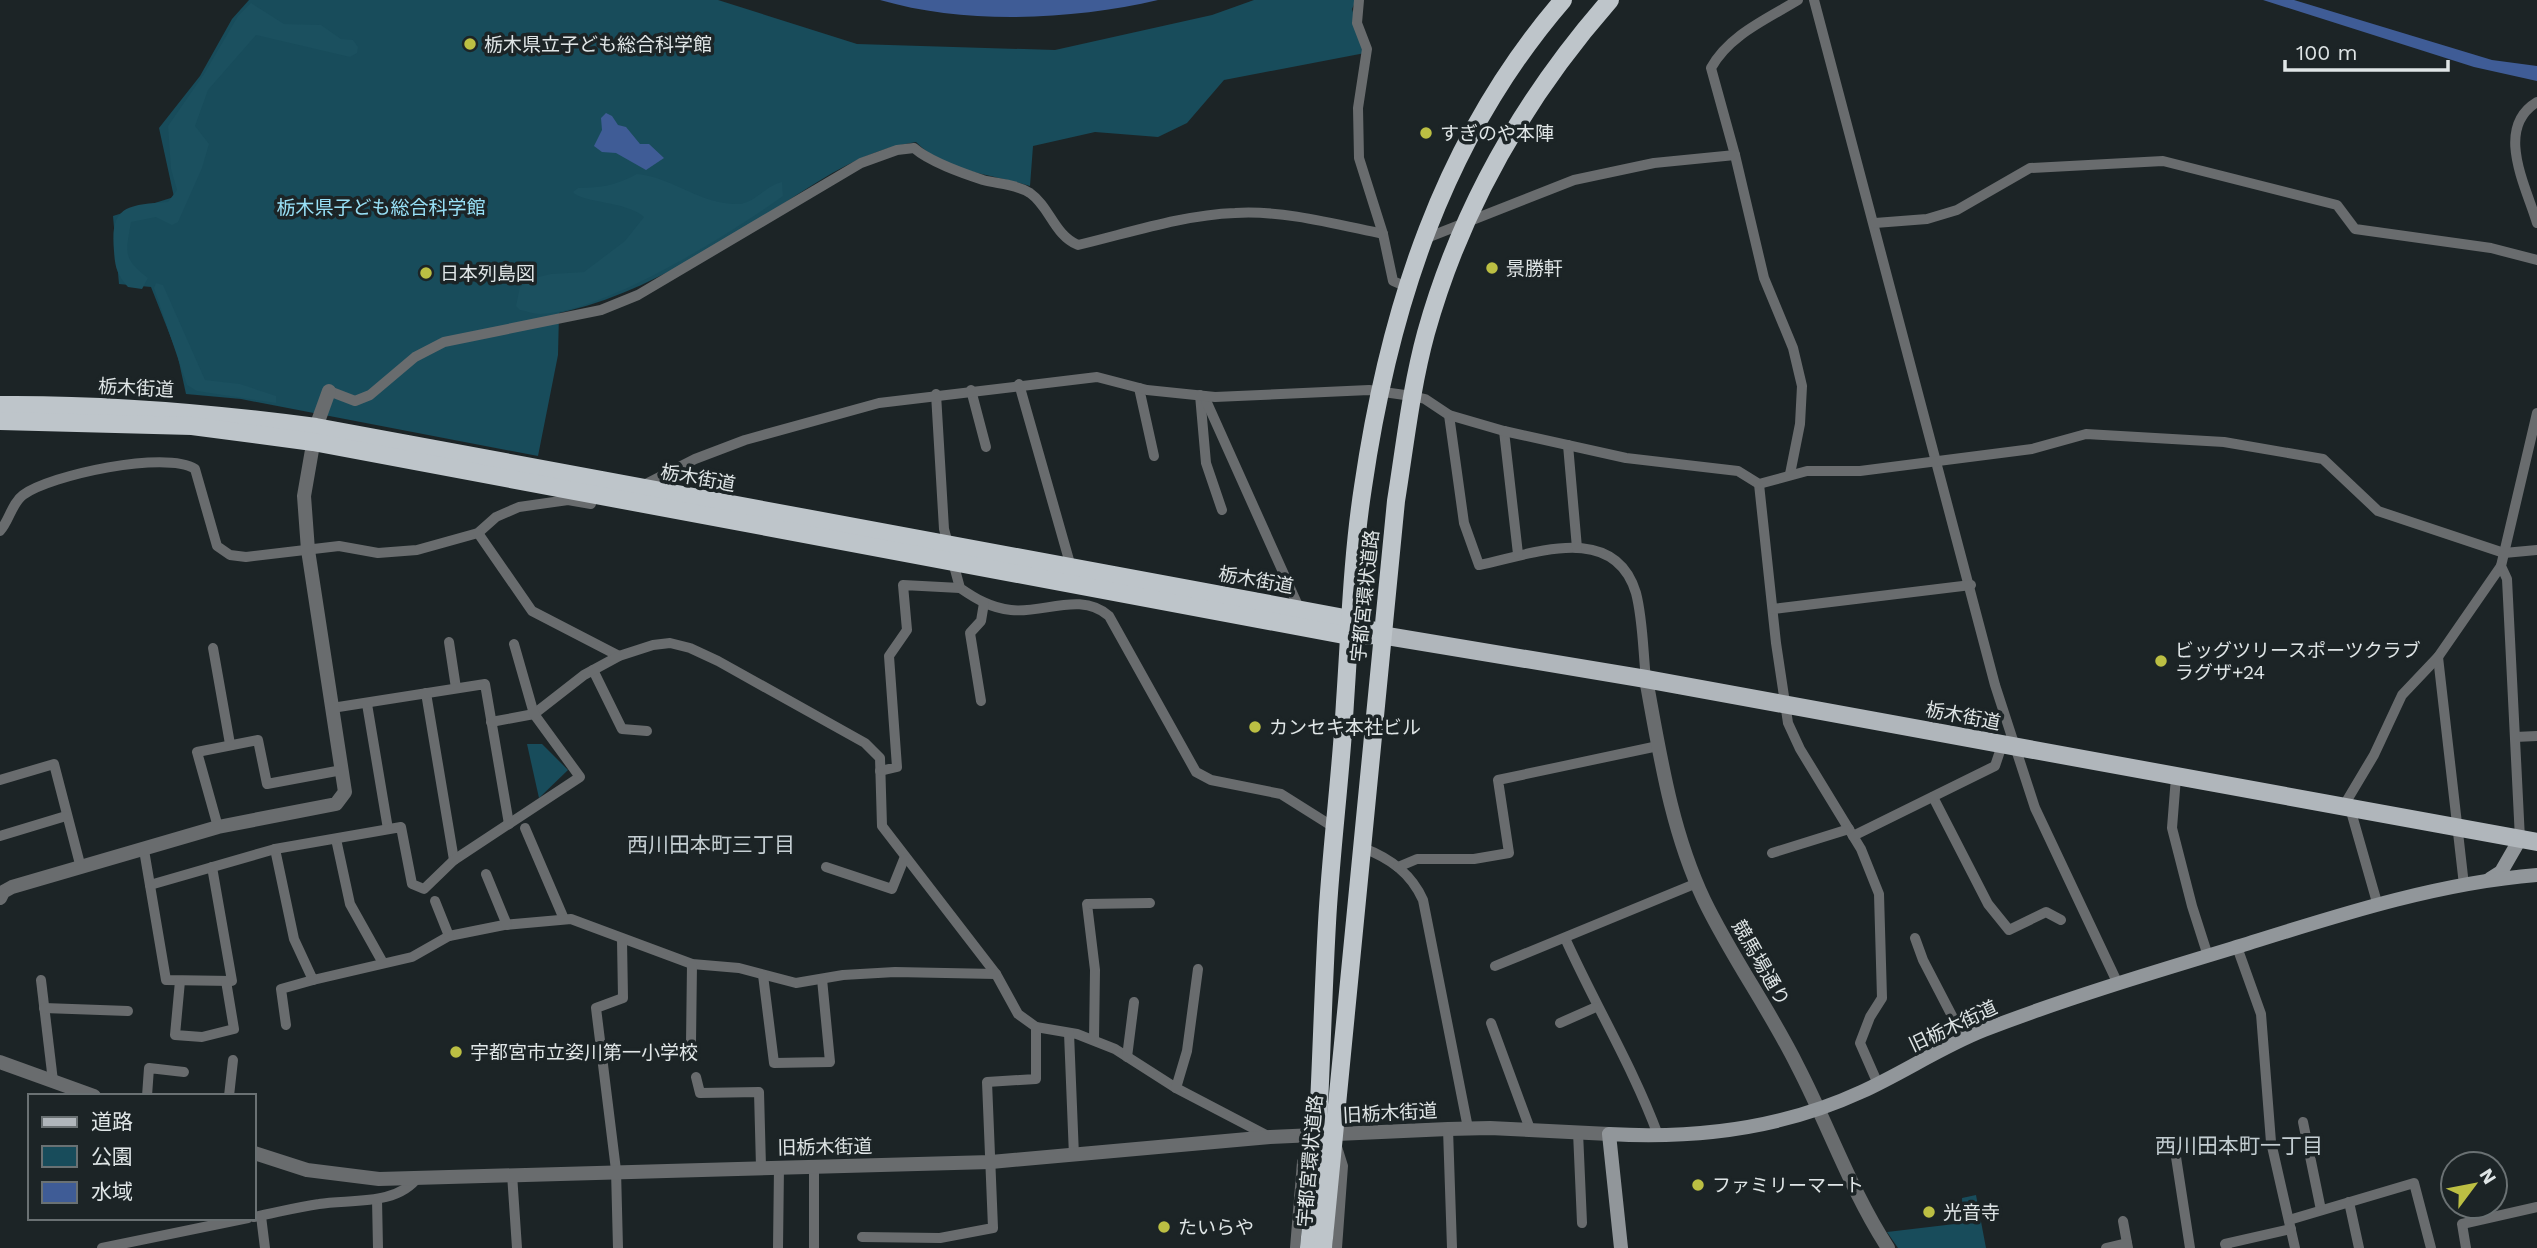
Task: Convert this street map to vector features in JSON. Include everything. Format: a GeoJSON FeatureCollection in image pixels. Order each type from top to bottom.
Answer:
{"type":"FeatureCollection","features":[{"type":"Feature","properties":{"kind":"highway","name":"宇都宮環状道路"},"geometry":{"type":"LineString","coordinates":[[1322,1248],[1335,828],[1362,488],[1381,391],[1421,240],[1456,159],[1531,41],[1563,0]]}},
{"type":"Feature","properties":{"kind":"highway","name":"宇都宮環状道路"},"geometry":{"type":"LineString","coordinates":[[1309,1248],[1363,848],[1381,635],[1396,501],[1412,396],[1430,321],[1465,222],[1504,146],[1560,61],[1610,0]]}},
{"type":"Feature","properties":{"kind":"highway","name":"栃木街道"},"geometry":{"type":"LineString","coordinates":[[0,405],[201,412],[1350,627],[1381,635]]}},
{"type":"Feature","properties":{"kind":"highway","name":"栃木街道"},"geometry":{"type":"LineString","coordinates":[[0,421],[192,426],[315,434],[637,488],[949,552],[1071,567],[1300,610],[1350,627]]}},
{"type":"Feature","properties":{"kind":"main road","name":"栃木街道"},"geometry":{"type":"LineString","coordinates":[[1381,635],[1646,679],[2528,841]]}},
{"type":"Feature","properties":{"kind":"main road"},"geometry":{"type":"LineString","coordinates":[[2491,834],[2501,846],[2495,875]]}},
{"type":"Feature","properties":{"kind":"main road"},"geometry":{"type":"LineString","coordinates":[[2495,875],[2528,841]]}},
{"type":"Feature","properties":{"kind":"main road","name":"旧栃木街道"},"geometry":{"type":"LineString","coordinates":[[1609,1134],[1658,1135],[1745,1129],[1819,1109],[1878,1084],[1964,1039],[2118,984],[2378,906],[2495,875],[2537,872]]}},
{"type":"Feature","properties":{"kind":"main road"},"geometry":{"type":"LineString","coordinates":[[1609,1134],[1620,1248]]}},
{"type":"Feature","properties":{"kind":"street"},"geometry":{"type":"LineString","coordinates":[[1359,0],[1357,23],[1367,49],[1357,108],[1359,158],[1383,234],[1393,281],[1407,287]]}},
{"type":"Feature","properties":{"kind":"street"},"geometry":{"type":"LineString","coordinates":[[1790,474],[1800,424],[1802,386],[1793,348],[1764,278],[1711,68],[1717,57],[1736,38],[1798,0]]}},
{"type":"Feature","properties":{"kind":"street"},"geometry":{"type":"LineString","coordinates":[[1814,0],[1970,585],[2009,746],[2035,808],[2118,984]]}},
{"type":"Feature","properties":{"kind":"street"},"geometry":{"type":"LineString","coordinates":[[2537,102],[2522,114],[2514,134],[2517,157],[2537,223]]}},
{"type":"Feature","properties":{"kind":"street"},"geometry":{"type":"LineString","coordinates":[[0,898],[3,892],[12,887],[218,827],[336,804],[345,792],[308,550],[304,496],[315,434],[329,391],[355,401],[370,395],[415,357],[444,342],[601,310],[638,295],[861,163],[897,150],[914,148],[929,161],[942,162],[984,180],[1001,182],[1030,194],[1066,240],[1077,245],[1236,212],[1298,217],[1383,234]]}},
{"type":"Feature","properties":{"kind":"street"},"geometry":{"type":"LineString","coordinates":[[1421,240],[1574,180],[1654,163],[1735,155]]}},
{"type":"Feature","properties":{"kind":"street"},"geometry":{"type":"LineString","coordinates":[[1875,223],[1927,219],[1957,210],[2030,168],[2163,161],[2337,205],[2355,229],[2491,248],[2537,260]]}},
{"type":"Feature","properties":{"kind":"street"},"geometry":{"type":"LineString","coordinates":[[637,488],[695,459],[745,440],[879,403],[1019,384],[1097,377],[1139,388],[1202,395],[1381,391],[1412,396],[1426,399],[1449,415],[1504,431],[1626,458],[1738,471],[1759,484],[1790,474],[1860,471],[2032,449],[2086,434],[2224,442],[2323,459],[2378,511],[2504,553],[2537,550]]}},
{"type":"Feature","properties":{"kind":"street"},"geometry":{"type":"LineString","coordinates":[[1019,384],[1071,567]]}},
{"type":"Feature","properties":{"kind":"street"},"geometry":{"type":"LineString","coordinates":[[1139,388],[1153,456]]}},
{"type":"Feature","properties":{"kind":"street"},"geometry":{"type":"LineString","coordinates":[[971,390],[986,447]]}},
{"type":"Feature","properties":{"kind":"street"},"geometry":{"type":"LineString","coordinates":[[936,394],[949,552],[960,588]]}},
{"type":"Feature","properties":{"kind":"street"},"geometry":{"type":"LineString","coordinates":[[1202,395],[1206,463],[1222,510]]}},
{"type":"Feature","properties":{"kind":"street"},"geometry":{"type":"LineString","coordinates":[[1202,395],[1300,610]]}},
{"type":"Feature","properties":{"kind":"street"},"geometry":{"type":"LineString","coordinates":[[2378,906],[2347,808],[2403,695],[2438,657],[2501,566],[2537,413]]}},
{"type":"Feature","properties":{"kind":"street"},"geometry":{"type":"LineString","coordinates":[[1449,415],[1464,523],[1479,565],[1518,554],[1566,547],[1601,552],[1621,565],[1635,592],[1646,679]]}},
{"type":"Feature","properties":{"kind":"street"},"geometry":{"type":"LineString","coordinates":[[1504,431],[1518,554]]}},
{"type":"Feature","properties":{"kind":"street"},"geometry":{"type":"LineString","coordinates":[[1568,445],[1577,548]]}},
{"type":"Feature","properties":{"kind":"street"},"geometry":{"type":"LineString","coordinates":[[0,531],[20,497],[38,486],[103,470],[161,462],[189,465],[195,469],[210,530],[217,546],[230,555],[246,557],[339,546],[378,553],[417,550],[478,533],[496,517],[519,507],[568,500],[591,504]]}},
{"type":"Feature","properties":{"kind":"street"},"geometry":{"type":"LineString","coordinates":[[1759,484],[1788,723],[1800,749],[1851,833],[1879,894],[1882,998],[1870,1017],[1860,1043],[1878,1084]]}},
{"type":"Feature","properties":{"kind":"street"},"geometry":{"type":"LineString","coordinates":[[478,533],[532,611],[618,656]]}},
{"type":"Feature","properties":{"kind":"street"},"geometry":{"type":"LineString","coordinates":[[2501,566],[2507,579],[2515,737],[2528,841]]}},
{"type":"Feature","properties":{"kind":"street"},"geometry":{"type":"LineString","coordinates":[[880,771],[897,767],[889,656],[907,630],[903,585],[960,588],[984,603],[1009,610],[1072,604],[1102,610],[1109,615],[1196,772],[1211,780],[1281,794],[1335,828]]}},
{"type":"Feature","properties":{"kind":"street"},"geometry":{"type":"LineString","coordinates":[[1773,609],[1970,585]]}},
{"type":"Feature","properties":{"kind":"street"},"geometry":{"type":"LineString","coordinates":[[981,701],[970,633],[981,621],[984,603]]}},
{"type":"Feature","properties":{"kind":"street"},"geometry":{"type":"LineString","coordinates":[[449,642],[456,688]]}},
{"type":"Feature","properties":{"kind":"street"},"geometry":{"type":"LineString","coordinates":[[491,722],[534,714],[593,670],[618,656],[653,645],[670,643],[690,648],[865,743],[880,758],[882,826],[904,859],[996,974],[1018,1014],[1036,1027],[1094,1040],[1176,1088],[1270,1137]]}},
{"type":"Feature","properties":{"kind":"street"},"geometry":{"type":"LineString","coordinates":[[150,885],[275,849],[401,827],[412,884],[424,888],[454,860],[580,777],[534,714],[514,644]]}},
{"type":"Feature","properties":{"kind":"street"},"geometry":{"type":"LineString","coordinates":[[214,648],[230,744]]}},
{"type":"Feature","properties":{"kind":"street"},"geometry":{"type":"LineString","coordinates":[[2438,657],[2464,885]]}},
{"type":"Feature","properties":{"kind":"street"},"geometry":{"type":"LineString","coordinates":[[593,670],[622,729],[647,731]]}},
{"type":"Feature","properties":{"kind":"street","name":"競馬場通り"},"geometry":{"type":"LineString","coordinates":[[1646,679],[1671,811],[1697,883],[1819,1109],[1855,1192],[1888,1248]]}},
{"type":"Feature","properties":{"kind":"street"},"geometry":{"type":"LineString","coordinates":[[332,708],[485,684],[509,824]]}},
{"type":"Feature","properties":{"kind":"street"},"geometry":{"type":"LineString","coordinates":[[426,693],[454,860]]}},
{"type":"Feature","properties":{"kind":"street"},"geometry":{"type":"LineString","coordinates":[[367,704],[388,829]]}},
{"type":"Feature","properties":{"kind":"street"},"geometry":{"type":"LineString","coordinates":[[2515,737],[2537,736]]}},
{"type":"Feature","properties":{"kind":"street"},"geometry":{"type":"LineString","coordinates":[[218,827],[197,752],[258,740],[267,784],[342,770]]}},
{"type":"Feature","properties":{"kind":"street"},"geometry":{"type":"LineString","coordinates":[[1398,867],[1417,859],[1474,859],[1509,853],[1498,779],[1658,746]]}},
{"type":"Feature","properties":{"kind":"street"},"geometry":{"type":"LineString","coordinates":[[1772,853],[1851,833],[1933,797],[1995,766],[2009,746]]}},
{"type":"Feature","properties":{"kind":"street"},"geometry":{"type":"LineString","coordinates":[[0,779],[54,764],[81,868]]}},
{"type":"Feature","properties":{"kind":"street"},"geometry":{"type":"LineString","coordinates":[[2176,777],[2172,828],[2208,956]]}},
{"type":"Feature","properties":{"kind":"street"},"geometry":{"type":"LineString","coordinates":[[1933,797],[1987,904],[2009,930],[2046,912],[2061,920]]}},
{"type":"Feature","properties":{"kind":"street"},"geometry":{"type":"LineString","coordinates":[[0,836],[66,816]]}},
{"type":"Feature","properties":{"kind":"street"},"geometry":{"type":"LineString","coordinates":[[525,828],[564,919]]}},
{"type":"Feature","properties":{"kind":"street"},"geometry":{"type":"LineString","coordinates":[[336,839],[350,904],[383,963]]}},
{"type":"Feature","properties":{"kind":"street"},"geometry":{"type":"LineString","coordinates":[[1363,848],[1387,858],[1412,879],[1426,910],[1468,1128]]}},
{"type":"Feature","properties":{"kind":"street"},"geometry":{"type":"LineString","coordinates":[[275,849],[294,939],[313,980]]}},
{"type":"Feature","properties":{"kind":"street"},"geometry":{"type":"LineString","coordinates":[[144,850],[166,980],[232,981],[212,867]]}},
{"type":"Feature","properties":{"kind":"street"},"geometry":{"type":"LineString","coordinates":[[826,867],[892,889],[904,859]]}},
{"type":"Feature","properties":{"kind":"street"},"geometry":{"type":"LineString","coordinates":[[486,874],[507,925]]}},
{"type":"Feature","properties":{"kind":"street"},"geometry":{"type":"LineString","coordinates":[[1495,966],[1697,883]]}},
{"type":"Feature","properties":{"kind":"street"},"geometry":{"type":"LineString","coordinates":[[435,901],[449,936]]}},
{"type":"Feature","properties":{"kind":"street"},"geometry":{"type":"LineString","coordinates":[[1094,1040],[1095,971],[1087,904],[1150,903]]}},
{"type":"Feature","properties":{"kind":"street"},"geometry":{"type":"LineString","coordinates":[[286,1025],[281,989],[412,957],[449,936],[507,925],[564,919],[571,919],[692,964],[739,968],[796,983],[895,972],[996,974]]}},
{"type":"Feature","properties":{"kind":"street"},"geometry":{"type":"LineString","coordinates":[[1565,938],[1596,1007],[1637,1080],[1658,1135]]}},
{"type":"Feature","properties":{"kind":"street"},"geometry":{"type":"LineString","coordinates":[[1915,938],[1923,960],[1964,1039]]}},
{"type":"Feature","properties":{"kind":"street"},"geometry":{"type":"LineString","coordinates":[[618,1248],[617,1170],[596,1008],[623,998],[622,940]]}},
{"type":"Feature","properties":{"kind":"street"},"geometry":{"type":"LineString","coordinates":[[2236,947],[2262,1014],[2271,1142],[2295,1248]]}},
{"type":"Feature","properties":{"kind":"street"},"geometry":{"type":"LineString","coordinates":[[691,1043],[692,964]]}},
{"type":"Feature","properties":{"kind":"street"},"geometry":{"type":"LineString","coordinates":[[1176,1088],[1187,1051],[1198,969]]}},
{"type":"Feature","properties":{"kind":"street"},"geometry":{"type":"LineString","coordinates":[[763,975],[774,1063],[831,1062],[822,979]]}},
{"type":"Feature","properties":{"kind":"street"},"geometry":{"type":"LineString","coordinates":[[41,980],[53,1081]]}},
{"type":"Feature","properties":{"kind":"street"},"geometry":{"type":"LineString","coordinates":[[180,981],[175,1035],[202,1037],[234,1029],[226,981]]}},
{"type":"Feature","properties":{"kind":"street"},"geometry":{"type":"LineString","coordinates":[[1127,1057],[1134,1002]]}},
{"type":"Feature","properties":{"kind":"street"},"geometry":{"type":"LineString","coordinates":[[1560,1023],[1596,1007]]}},
{"type":"Feature","properties":{"kind":"street"},"geometry":{"type":"LineString","coordinates":[[44,1008],[128,1011]]}},
{"type":"Feature","properties":{"kind":"street"},"geometry":{"type":"LineString","coordinates":[[1491,1023],[1530,1129]]}},
{"type":"Feature","properties":{"kind":"street"},"geometry":{"type":"LineString","coordinates":[[862,1237],[940,1238],[993,1228],[987,1082],[1036,1079],[1036,1027]]}},
{"type":"Feature","properties":{"kind":"street"},"geometry":{"type":"LineString","coordinates":[[1069,1033],[1074,1156]]}},
{"type":"Feature","properties":{"kind":"street"},"geometry":{"type":"LineString","coordinates":[[229,1094],[233,1060]]}},
{"type":"Feature","properties":{"kind":"street"},"geometry":{"type":"LineString","coordinates":[[0,1062],[89,1094]]}},
{"type":"Feature","properties":{"kind":"street"},"geometry":{"type":"LineString","coordinates":[[147,1094],[149,1068],[184,1072]]}},
{"type":"Feature","properties":{"kind":"street"},"geometry":{"type":"LineString","coordinates":[[696,1077],[700,1094],[759,1091],[761,1167]]}},
{"type":"Feature","properties":{"kind":"street"},"geometry":{"type":"LineString","coordinates":[[2303,1122],[2322,1210]]}},
{"type":"Feature","properties":{"kind":"street","name":"旧栃木街道"},"geometry":{"type":"LineString","coordinates":[[256,1154],[307,1170],[379,1179],[617,1170],[991,1162],[1270,1137],[1468,1128],[1609,1134]]}},
{"type":"Feature","properties":{"kind":"street"},"geometry":{"type":"LineString","coordinates":[[1448,1129],[1452,1248]]}},
{"type":"Feature","properties":{"kind":"street"},"geometry":{"type":"LineString","coordinates":[[1578,1132],[1582,1223]]}},
{"type":"Feature","properties":{"kind":"street"},"geometry":{"type":"LineString","coordinates":[[1295,1248],[1302,1162],[1325,1135],[1343,1166],[1337,1248]]}},
{"type":"Feature","properties":{"kind":"street"},"geometry":{"type":"LineString","coordinates":[[2174,1144],[2190,1248]]}},
{"type":"Feature","properties":{"kind":"street"},"geometry":{"type":"LineString","coordinates":[[814,1166],[814,1248]]}},
{"type":"Feature","properties":{"kind":"street"},"geometry":{"type":"LineString","coordinates":[[778,1248],[779,1167]]}},
{"type":"Feature","properties":{"kind":"street"},"geometry":{"type":"LineString","coordinates":[[512,1174],[517,1248]]}},
{"type":"Feature","properties":{"kind":"street"},"geometry":{"type":"LineString","coordinates":[[265,1248],[257,1216],[321,1203],[376,1199],[400,1191],[419,1177]]}},
{"type":"Feature","properties":{"kind":"street"},"geometry":{"type":"LineString","coordinates":[[2227,1248],[2225,1244],[2290,1224],[2322,1210],[2414,1183],[2431,1248]]}},
{"type":"Feature","properties":{"kind":"street"},"geometry":{"type":"LineString","coordinates":[[376,1199],[378,1248]]}},
{"type":"Feature","properties":{"kind":"street"},"geometry":{"type":"LineString","coordinates":[[2349,1202],[2359,1248]]}},
{"type":"Feature","properties":{"kind":"street"},"geometry":{"type":"LineString","coordinates":[[2466,1248],[2462,1224],[2537,1207]]}},
{"type":"Feature","properties":{"kind":"street"},"geometry":{"type":"LineString","coordinates":[[102,1248],[238,1220]]}},
{"type":"Feature","properties":{"kind":"street"},"geometry":{"type":"LineString","coordinates":[[2106,1248],[2127,1245],[2123,1221]]}},
{"type":"Feature","properties":{"kind":"street"},"geometry":{"type":"LineString","coordinates":[[967,1234],[969,1248]]}},
{"type":"Feature","properties":{"kind":"green space","name":"栃木県子ども総合科学館"},"geometry":{"type":"Polygon","coordinates":[[[249,0],[718,0],[857,44],[1055,50],[1212,15],[1254,0],[1356,0],[1352,9],[1365,53],[1224,80],[1187,123],[1158,137],[1095,132],[1033,146],[1030,186],[955,166],[928,152],[916,142],[876,152],[841,168],[670,271],[616,296],[559,313],[558,355],[538,456],[241,399],[186,394],[177,353],[151,287],[119,284],[113,216],[174,197],[159,128],[200,76],[232,19],[249,0]]]}},
{"type":"Feature","properties":{"kind":"green space"},"geometry":{"type":"Polygon","coordinates":[[[527,744],[542,744],[568,770],[539,798],[527,744]]]}},
{"type":"Feature","properties":{"kind":"green space"},"geometry":{"type":"Polygon","coordinates":[[[1976,1195],[1986,1248],[1898,1248],[1887,1232],[1963,1223],[1962,1198],[1976,1195]]]}},
{"type":"Feature","properties":{"kind":"shaded area"},"geometry":{"type":"Polygon","coordinates":[[[251,3],[284,24],[321,25],[341,39],[353,40],[358,47],[357,53],[350,57],[256,35],[208,90],[195,126],[209,144],[202,168],[178,222],[172,225],[156,217],[131,222],[128,254],[134,265],[148,278],[142,289],[128,287],[119,275],[115,262],[113,236],[118,217],[131,207],[168,202],[177,190],[171,169],[168,126],[204,74],[238,16],[251,3]]]}},
{"type":"Feature","properties":{"kind":"shaded area"},"geometry":{"type":"Polygon","coordinates":[[[637,174],[662,180],[699,196],[724,203],[744,203],[782,182],[783,196],[699,250],[631,286],[567,310],[540,314],[520,310],[516,306],[520,287],[535,278],[551,274],[584,272],[625,241],[644,217],[627,208],[578,196],[573,192],[578,188],[616,183],[637,174]]]}},
{"type":"Feature","properties":{"kind":"shaded area"},"geometry":{"type":"Polygon","coordinates":[[[156,283],[163,285],[205,380],[240,384],[276,396],[276,403],[197,391],[187,385],[154,288],[156,283]]]}},
{"type":"Feature","properties":{"kind":"water"},"geometry":{"type":"Polygon","coordinates":[[[880,0],[1158,0],[1090,12],[1019,17],[948,13],[880,0]]]}},
{"type":"Feature","properties":{"kind":"water"},"geometry":{"type":"Polygon","coordinates":[[[2263,0],[2294,0],[2492,60],[2537,66],[2537,81],[2474,67],[2263,0]]]}},
{"type":"Feature","properties":{"kind":"water"},"geometry":{"type":"Polygon","coordinates":[[[606,113],[612,116],[618,125],[626,127],[640,144],[649,144],[664,158],[646,170],[616,153],[602,152],[594,146],[602,130],[601,118],[606,113]]]}},
{"type":"Feature","properties":{"kind":"place","name":"栃木県立子ども総合科学館"},"geometry":{"type":"Point","coordinates":[470,44]}},
{"type":"Feature","properties":{"kind":"place","name":"すぎのや本陣"},"geometry":{"type":"Point","coordinates":[1426,133]}},
{"type":"Feature","properties":{"kind":"place","name":"景勝軒"},"geometry":{"type":"Point","coordinates":[1492,268]}},
{"type":"Feature","properties":{"kind":"place","name":"日本列島図"},"geometry":{"type":"Point","coordinates":[426,273]}},
{"type":"Feature","properties":{"kind":"place","name":"ビッグツリースポーツクラブ ラグザ+24"},"geometry":{"type":"Point","coordinates":[2161,661]}},
{"type":"Feature","properties":{"kind":"place","name":"カンセキ本社ビル"},"geometry":{"type":"Point","coordinates":[1255,727]}},
{"type":"Feature","properties":{"kind":"place","name":"宇都宮市立姿川第一小学校"},"geometry":{"type":"Point","coordinates":[456,1052]}},
{"type":"Feature","properties":{"kind":"place","name":"ファミリーマート"},"geometry":{"type":"Point","coordinates":[1698,1185]}},
{"type":"Feature","properties":{"kind":"place","name":"光音寺"},"geometry":{"type":"Point","coordinates":[1929,1212]}},
{"type":"Feature","properties":{"kind":"place","name":"たいらや"},"geometry":{"type":"Point","coordinates":[1164,1227]}},
{"type":"Feature","properties":{"kind":"district","name":"西川田本町三丁目"},"geometry":{"type":"Point","coordinates":[711,844]}},
{"type":"Feature","properties":{"kind":"district","name":"西川田本町一丁目"},"geometry":{"type":"Point","coordinates":[2239,1145]}}]}
